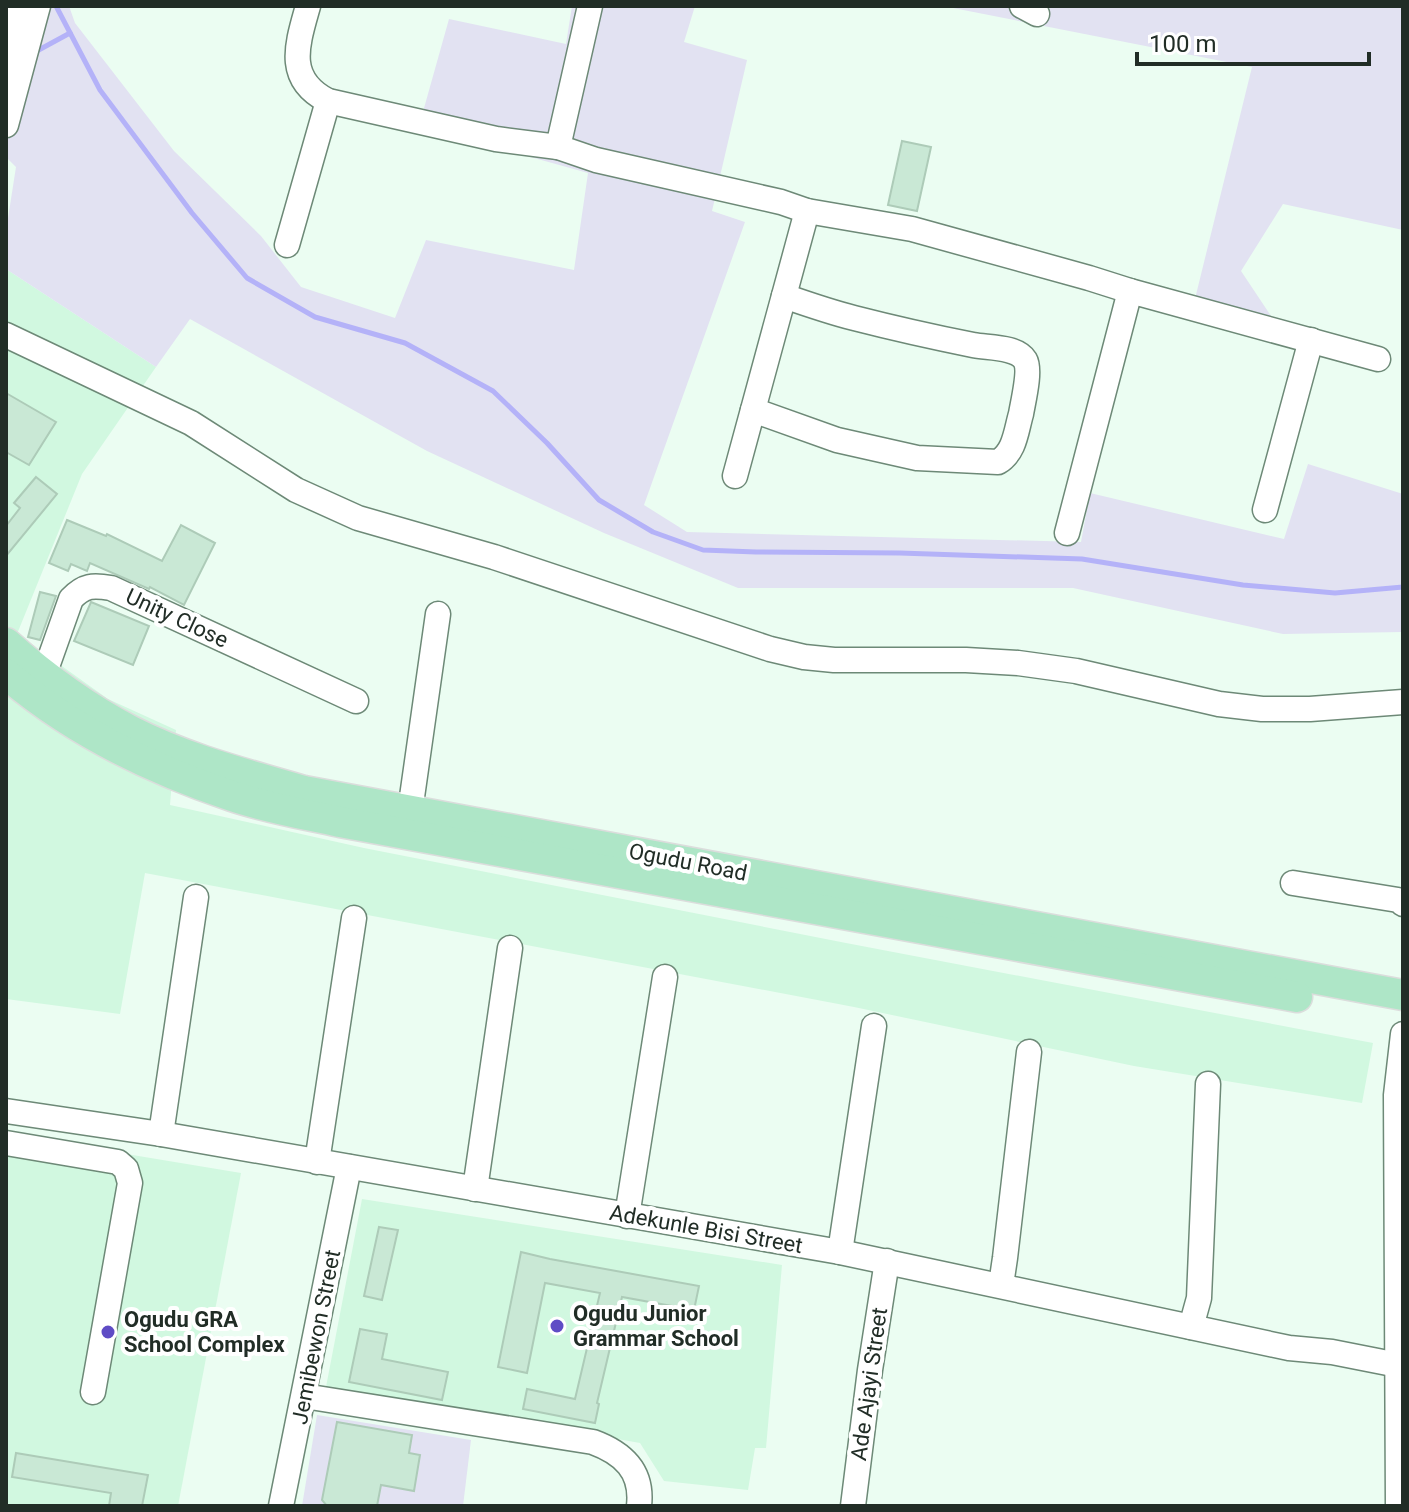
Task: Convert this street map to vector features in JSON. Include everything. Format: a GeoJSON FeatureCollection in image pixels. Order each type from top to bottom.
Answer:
{"type":"FeatureCollection","features":[{"type":"Feature","properties":{"kind":"main road","name":"Ogudu Road"},"geometry":{"type":"LineString","coordinates":[[6,643],[69,694],[132,731],[175,751],[304,791],[410,811],[528,844],[1403,1016]]}},
{"type":"Feature","properties":{"kind":"main road","name":"Ogudu Road"},"geometry":{"type":"LineString","coordinates":[[6,674],[83,729],[159,768],[234,797],[275,808],[340,822],[528,844],[1403,995]]}},
{"type":"Feature","properties":{"kind":"street"},"geometry":{"type":"LineString","coordinates":[[6,60],[20,6]]}},
{"type":"Feature","properties":{"kind":"street"},"geometry":{"type":"LineString","coordinates":[[6,124],[38,6]]}},
{"type":"Feature","properties":{"kind":"street"},"geometry":{"type":"LineString","coordinates":[[308,6],[298,42],[297,63],[303,81],[316,95],[328,101],[496,139],[558,147],[596,160],[781,202],[807,211],[912,229],[1378,359]]}},
{"type":"Feature","properties":{"kind":"street"},"geometry":{"type":"LineString","coordinates":[[558,147],[590,6]]}},
{"type":"Feature","properties":{"kind":"street"},"geometry":{"type":"LineString","coordinates":[[287,245],[328,101]]}},
{"type":"Feature","properties":{"kind":"street"},"geometry":{"type":"LineString","coordinates":[[735,476],[807,211]]}},
{"type":"Feature","properties":{"kind":"street"},"geometry":{"type":"LineString","coordinates":[[1067,533],[1130,291]]}},
{"type":"Feature","properties":{"kind":"street"},"geometry":{"type":"LineString","coordinates":[[753,410],[837,440],[917,458],[998,462],[1011,451],[1017,429],[1028,367],[1020,355],[852,318],[784,296]]}},
{"type":"Feature","properties":{"kind":"street"},"geometry":{"type":"LineString","coordinates":[[6,335],[191,423],[296,490],[358,518],[507,561],[770,649],[834,660],[1018,663],[1076,671],[1219,704],[1262,709],[1403,702]]}},
{"type":"Feature","properties":{"kind":"street"},"geometry":{"type":"LineString","coordinates":[[1265,510],[1311,340]]}},
{"type":"Feature","properties":{"kind":"street","name":"Unity Close"},"geometry":{"type":"LineString","coordinates":[[44,675],[71,599],[88,586],[98,586],[111,588],[356,701]]}},
{"type":"Feature","properties":{"kind":"street"},"geometry":{"type":"LineString","coordinates":[[410,811],[438,614]]}},
{"type":"Feature","properties":{"kind":"street"},"geometry":{"type":"LineString","coordinates":[[1293,883],[1398,900],[1403,904]]}},
{"type":"Feature","properties":{"kind":"street"},"geometry":{"type":"LineString","coordinates":[[161,1134],[196,897]]}},
{"type":"Feature","properties":{"kind":"street"},"geometry":{"type":"LineString","coordinates":[[317,1162],[354,918]]}},
{"type":"Feature","properties":{"kind":"street"},"geometry":{"type":"LineString","coordinates":[[475,1189],[510,948]]}},
{"type":"Feature","properties":{"kind":"street"},"geometry":{"type":"LineString","coordinates":[[627,1216],[665,977]]}},
{"type":"Feature","properties":{"kind":"street"},"geometry":{"type":"LineString","coordinates":[[840,1252],[874,1026]]}},
{"type":"Feature","properties":{"kind":"street"},"geometry":{"type":"LineString","coordinates":[[1398,1506],[1400,1366],[1396,1095],[1403,1034]]}},
{"type":"Feature","properties":{"kind":"street"},"geometry":{"type":"LineString","coordinates":[[1001,1285],[1029,1052]]}},
{"type":"Feature","properties":{"kind":"street"},"geometry":{"type":"LineString","coordinates":[[1191,1327],[1199,1298],[1208,1084]]}},
{"type":"Feature","properties":{"kind":"street","name":"Adekunle Bisi Street"},"geometry":{"type":"LineString","coordinates":[[6,1111],[161,1134],[840,1252],[1289,1348],[1332,1352],[1400,1366]]}},
{"type":"Feature","properties":{"kind":"street"},"geometry":{"type":"LineString","coordinates":[[6,1143],[118,1162],[126,1169],[130,1183],[93,1392]]}},
{"type":"Feature","properties":{"kind":"street","name":"Jemibewon Street"},"geometry":{"type":"LineString","coordinates":[[281,1506],[349,1167]]}},
{"type":"Feature","properties":{"kind":"street","name":"Ade Ajayi Street"},"geometry":{"type":"LineString","coordinates":[[853,1506],[887,1261]]}},
{"type":"Feature","properties":{"kind":"street"},"geometry":{"type":"LineString","coordinates":[[304,1396],[593,1442],[611,1449],[637,1477],[639,1506]]}},
{"type":"Feature","properties":{"kind":"shaded area"},"geometry":{"type":"Polygon","coordinates":[[[23,6],[69,6],[75,23],[174,151],[261,236],[301,287],[395,318],[426,240],[574,270],[588,173],[419,126],[449,19],[566,44],[572,6],[695,6],[684,42],[747,60],[712,211],[745,222],[644,505],[687,532],[1081,542],[1090,493],[1284,539],[1308,464],[1403,494],[1403,632],[1283,634],[1073,588],[738,588],[604,533],[427,451],[190,319],[156,367],[6,269],[6,231],[16,167],[6,157],[6,34],[23,6]]]}},
{"type":"Feature","properties":{"kind":"shaded area"},"geometry":{"type":"Polygon","coordinates":[[[943,6],[1403,6],[1403,230],[1283,204],[1241,271],[1279,328],[1193,307],[1252,67],[943,6]]]}},
{"type":"Feature","properties":{"kind":"shaded area"},"geometry":{"type":"Polygon","coordinates":[[[6,269],[156,367],[82,474],[17,634],[108,699],[176,730],[170,805],[364,848],[1373,1043],[1362,1103],[1134,1066],[854,1007],[145,873],[120,1014],[6,999],[6,269]]]}},
{"type":"Feature","properties":{"kind":"shaded area","name":"Ogudu GRA School Complex"},"geometry":{"type":"Polygon","coordinates":[[[6,1134],[241,1173],[178,1506],[6,1506],[6,1134]]]}},
{"type":"Feature","properties":{"kind":"shaded area","name":"Ogudu Junior Grammar School"},"geometry":{"type":"Polygon","coordinates":[[[362,1199],[782,1265],[766,1448],[755,1448],[748,1490],[664,1481],[640,1443],[326,1387],[362,1199]]]}},
{"type":"Feature","properties":{"kind":"shaded area"},"geometry":{"type":"Polygon","coordinates":[[[317,1415],[471,1440],[463,1506],[302,1506],[317,1415]]]}},
{"type":"Feature","properties":{"kind":"building"},"geometry":{"type":"Polygon","coordinates":[[[902,141],[931,147],[917,211],[888,205],[902,141]]]}},
{"type":"Feature","properties":{"kind":"building"},"geometry":{"type":"Polygon","coordinates":[[[6,393],[56,422],[29,465],[6,452],[6,393]]]}},
{"type":"Feature","properties":{"kind":"building"},"geometry":{"type":"Polygon","coordinates":[[[36,477],[57,494],[6,556],[6,526],[20,508],[14,503],[36,477]]]}},
{"type":"Feature","properties":{"kind":"building"},"geometry":{"type":"Polygon","coordinates":[[[67,520],[107,534],[162,561],[181,525],[215,543],[184,605],[150,587],[90,563],[87,571],[71,564],[68,571],[49,563],[67,520]]]}},
{"type":"Feature","properties":{"kind":"building"},"geometry":{"type":"Polygon","coordinates":[[[40,592],[56,596],[40,640],[28,637],[40,592]]]}},
{"type":"Feature","properties":{"kind":"building"},"geometry":{"type":"Polygon","coordinates":[[[91,602],[149,626],[133,665],[74,641],[91,602]]]}},
{"type":"Feature","properties":{"kind":"building"},"geometry":{"type":"Polygon","coordinates":[[[379,1227],[398,1230],[382,1300],[364,1296],[379,1227]]]}},
{"type":"Feature","properties":{"kind":"building"},"geometry":{"type":"Polygon","coordinates":[[[521,1252],[699,1286],[694,1310],[622,1297],[595,1423],[523,1409],[527,1389],[575,1399],[600,1293],[545,1283],[527,1373],[498,1367],[521,1252]]]}},
{"type":"Feature","properties":{"kind":"building"},"geometry":{"type":"Polygon","coordinates":[[[360,1329],[387,1334],[382,1359],[448,1372],[442,1400],[349,1382],[360,1329]]]}},
{"type":"Feature","properties":{"kind":"building"},"geometry":{"type":"Polygon","coordinates":[[[337,1422],[412,1435],[409,1453],[420,1455],[414,1491],[381,1485],[377,1506],[327,1506],[322,1500],[337,1422]]]}},
{"type":"Feature","properties":{"kind":"building"},"geometry":{"type":"Polygon","coordinates":[[[16,1453],[148,1475],[142,1506],[109,1506],[111,1493],[12,1477],[16,1453]]]}},
{"type":"Feature","properties":{"kind":"waterway"},"geometry":{"type":"LineString","coordinates":[[56,6],[100,90],[192,213],[247,278],[315,317],[405,343],[493,391],[547,443],[599,500],[653,532],[703,550],[1082,559],[1243,585],[1335,593],[1403,587]]}},
{"type":"Feature","properties":{"kind":"waterway"},"geometry":{"type":"LineString","coordinates":[[35,52],[70,33]]}},
{"type":"Feature","properties":{"kind":"place","name":"Ogudu Junior Grammar School"},"geometry":{"type":"Point","coordinates":[557,1326]}},
{"type":"Feature","properties":{"kind":"place","name":"Ogudu GRA School Complex"},"geometry":{"type":"Point","coordinates":[108,1332]}}]}
